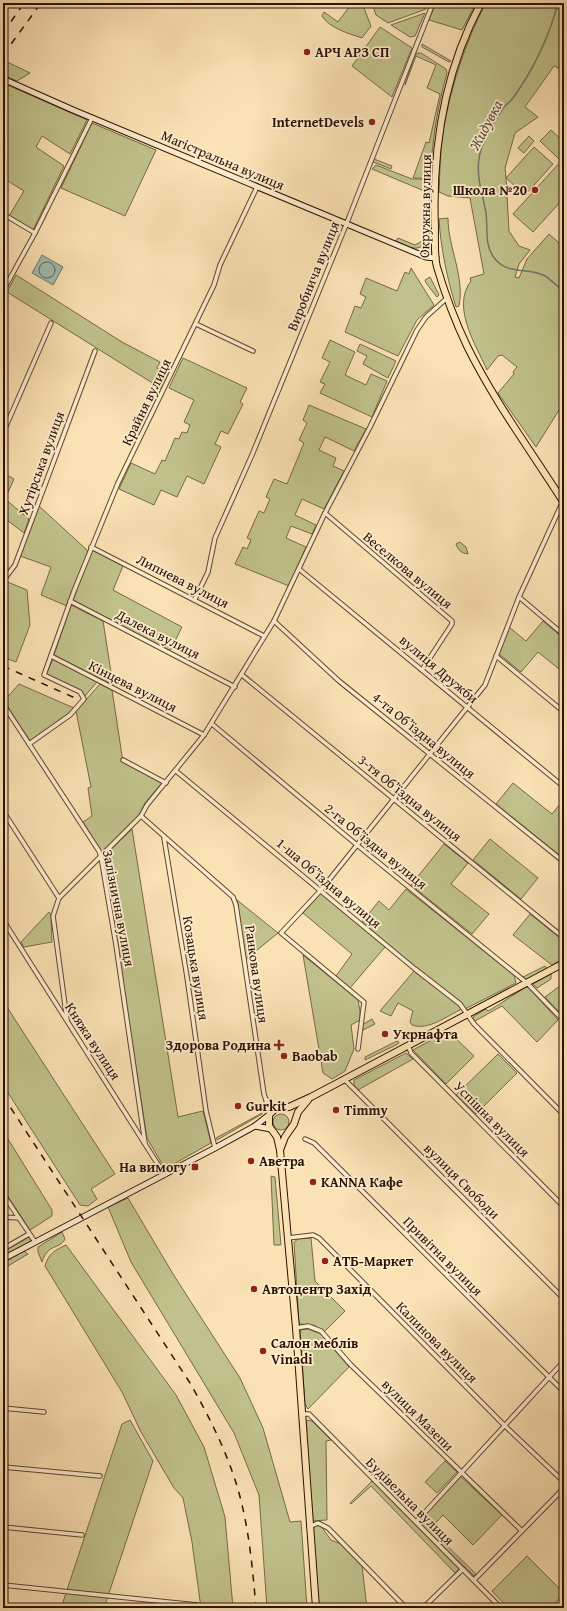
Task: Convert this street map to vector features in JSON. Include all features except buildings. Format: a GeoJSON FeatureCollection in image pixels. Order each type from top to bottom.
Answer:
{"type":"FeatureCollection","features":[{"type":"Feature","properties":{"kind":"main road","name":"Окружна вулиця"},"geometry":{"type":"LineString","coordinates":[[481,3],[458,54],[443,112],[435,182],[436,265],[466,345],[483,377],[564,502]]}},
{"type":"Feature","properties":{"kind":"main road"},"geometry":{"type":"LineString","coordinates":[[316,1608],[309,1527],[296,1328],[280,1150],[268,1122],[270,1114],[276,1108],[311,1098],[344,1079],[564,963]]}},
{"type":"Feature","properties":{"kind":"main road"},"geometry":{"type":"LineString","coordinates":[[272,1130],[280,1134],[293,1128],[298,1112],[311,1098]]}},
{"type":"Feature","properties":{"kind":"main road"},"geometry":{"type":"LineString","coordinates":[[283,1107],[291,1111],[295,1121]]}},
{"type":"Feature","properties":{"kind":"main road"},"geometry":{"type":"LineString","coordinates":[[280,1150],[287,1132]]}},
{"type":"Feature","properties":{"kind":"street","name":"Виробнича вулиця"},"geometry":{"type":"LineString","coordinates":[[195,599],[208,572],[215,538],[252,455],[346,225],[433,3]]}},
{"type":"Feature","properties":{"kind":"street","name":"Магістральна вулиця"},"geometry":{"type":"LineString","coordinates":[[3,79],[346,225],[426,257],[436,258]]}},
{"type":"Feature","properties":{"kind":"street"},"geometry":{"type":"LineString","coordinates":[[3,291],[35,233],[92,118]]}},
{"type":"Feature","properties":{"kind":"street","name":"Крайня вулиця"},"geometry":{"type":"LineString","coordinates":[[29,744],[70,715],[84,699],[80,692],[44,675],[91,547],[116,490],[214,285],[220,265],[257,187]]}},
{"type":"Feature","properties":{"kind":"street"},"geometry":{"type":"LineString","coordinates":[[3,214],[35,233]]}},
{"type":"Feature","properties":{"kind":"street"},"geometry":{"type":"LineString","coordinates":[[67,1020],[53,916],[59,898],[141,816],[147,805],[176,771],[212,724],[274,621],[325,513],[370,427],[417,330],[426,317],[448,298]]}},
{"type":"Feature","properties":{"kind":"street"},"geometry":{"type":"LineString","coordinates":[[3,433],[51,323]]}},
{"type":"Feature","properties":{"kind":"street"},"geometry":{"type":"LineString","coordinates":[[196,324],[253,350]]}},
{"type":"Feature","properties":{"kind":"street","name":"Хутірська вулиця"},"geometry":{"type":"LineString","coordinates":[[3,581],[15,565],[95,351]]}},
{"type":"Feature","properties":{"kind":"street"},"geometry":{"type":"LineString","coordinates":[[358,1049],[364,1002],[281,933],[321,890],[485,685],[519,597],[564,502]]}},
{"type":"Feature","properties":{"kind":"street","name":"Веселкова вулиця"},"geometry":{"type":"LineString","coordinates":[[325,513],[452,621],[452,624],[422,670]]}},
{"type":"Feature","properties":{"kind":"street","name":"Липнева вулиця"},"geometry":{"type":"LineString","coordinates":[[91,547],[195,599],[264,636]]}},
{"type":"Feature","properties":{"kind":"street","name":"вулиця Дружби"},"geometry":{"type":"LineString","coordinates":[[299,569],[564,787]]}},
{"type":"Feature","properties":{"kind":"street"},"geometry":{"type":"LineString","coordinates":[[519,597],[564,635]]}},
{"type":"Feature","properties":{"kind":"street","name":"Далека вулиця"},"geometry":{"type":"LineString","coordinates":[[70,601],[235,687]]}},
{"type":"Feature","properties":{"kind":"street","name":"4-та Обʼїздна вулиця"},"geometry":{"type":"LineString","coordinates":[[274,621],[339,681],[564,862]]}},
{"type":"Feature","properties":{"kind":"street","name":"Кінцева вулиця"},"geometry":{"type":"LineString","coordinates":[[51,656],[204,735]]}},
{"type":"Feature","properties":{"kind":"street"},"geometry":{"type":"LineString","coordinates":[[496,656],[564,712]]}},
{"type":"Feature","properties":{"kind":"street","name":"3-тя Обʼїздна вулиця"},"geometry":{"type":"LineString","coordinates":[[242,675],[564,938]]}},
{"type":"Feature","properties":{"kind":"street","name":"Залізнична вулиця"},"geometry":{"type":"LineString","coordinates":[[3,704],[99,851],[101,857],[116,945],[145,1143]]}},
{"type":"Feature","properties":{"kind":"street","name":"2-га Обʼїздна вулиця"},"geometry":{"type":"LineString","coordinates":[[212,724],[356,845],[527,983],[564,1021]]}},
{"type":"Feature","properties":{"kind":"street"},"geometry":{"type":"LineString","coordinates":[[123,760],[166,783]]}},
{"type":"Feature","properties":{"kind":"street","name":"1-ша Обʼїздна вулиця"},"geometry":{"type":"LineString","coordinates":[[176,771],[415,969],[460,1004],[474,1024],[564,1115]]}},
{"type":"Feature","properties":{"kind":"street"},"geometry":{"type":"LineString","coordinates":[[3,811],[59,898]]}},
{"type":"Feature","properties":{"kind":"street"},"geometry":{"type":"LineString","coordinates":[[141,816],[164,838]]}},
{"type":"Feature","properties":{"kind":"street","name":"Ранкова вулиця"},"geometry":{"type":"LineString","coordinates":[[164,838],[233,897],[236,905],[264,1094],[270,1114]]}},
{"type":"Feature","properties":{"kind":"street","name":"Козацька вулиця"},"geometry":{"type":"LineString","coordinates":[[164,838],[187,977],[206,1111],[215,1148]]}},
{"type":"Feature","properties":{"kind":"street","name":"Княжа вулиця"},"geometry":{"type":"LineString","coordinates":[[3,920],[164,1174]]}},
{"type":"Feature","properties":{"kind":"street","name":"Успішна вулиця"},"geometry":{"type":"LineString","coordinates":[[408,1045],[411,1053],[564,1207]]}},
{"type":"Feature","properties":{"kind":"street","name":"вулиця Свободи"},"geometry":{"type":"LineString","coordinates":[[344,1079],[564,1299]]}},
{"type":"Feature","properties":{"kind":"street"},"geometry":{"type":"LineString","coordinates":[[264,1094],[271,1105],[276,1108]]}},
{"type":"Feature","properties":{"kind":"street"},"geometry":{"type":"LineString","coordinates":[[3,1259],[215,1148],[255,1126],[270,1114]]}},
{"type":"Feature","properties":{"kind":"street"},"geometry":{"type":"LineString","coordinates":[[255,1126],[272,1130]]}},
{"type":"Feature","properties":{"kind":"street","name":"Привітна вулиця"},"geometry":{"type":"LineString","coordinates":[[305,1139],[314,1143],[564,1392]]}},
{"type":"Feature","properties":{"kind":"street"},"geometry":{"type":"LineString","coordinates":[[3,1194],[35,1242]]}},
{"type":"Feature","properties":{"kind":"street"},"geometry":{"type":"LineString","coordinates":[[3,1217],[19,1218]]}},
{"type":"Feature","properties":{"kind":"street"},"geometry":{"type":"LineString","coordinates":[[3,1249],[30,1234]]}},
{"type":"Feature","properties":{"kind":"street","name":"Калинова вулиця"},"geometry":{"type":"LineString","coordinates":[[288,1238],[313,1235],[319,1238],[504,1425],[564,1482]]}},
{"type":"Feature","properties":{"kind":"street","name":"вулиця Мазепи"},"geometry":{"type":"LineString","coordinates":[[296,1328],[308,1326],[322,1331],[352,1365],[522,1531]]}},
{"type":"Feature","properties":{"kind":"street"},"geometry":{"type":"LineString","coordinates":[[416,1522],[460,1472],[564,1361]]}},
{"type":"Feature","properties":{"kind":"street"},"geometry":{"type":"LineString","coordinates":[[3,1408],[44,1412]]}},
{"type":"Feature","properties":{"kind":"street","name":"Будівельна вулиця"},"geometry":{"type":"LineString","coordinates":[[302,1414],[309,1414],[501,1608]]}},
{"type":"Feature","properties":{"kind":"street"},"geometry":{"type":"LineString","coordinates":[[3,1467],[100,1476]]}},
{"type":"Feature","properties":{"kind":"street"},"geometry":{"type":"LineString","coordinates":[[474,1580],[564,1488]]}},
{"type":"Feature","properties":{"kind":"street"},"geometry":{"type":"LineString","coordinates":[[309,1527],[318,1523],[328,1528],[406,1608]]}},
{"type":"Feature","properties":{"kind":"street"},"geometry":{"type":"LineString","coordinates":[[3,1527],[82,1535]]}},
{"type":"Feature","properties":{"kind":"street"},"geometry":{"type":"LineString","coordinates":[[423,1608],[463,1569]]}},
{"type":"Feature","properties":{"kind":"street"},"geometry":{"type":"LineString","coordinates":[[3,1585],[197,1605]]}},
{"type":"Feature","properties":{"kind":"green space"},"geometry":{"type":"Polygon","coordinates":[[[352,3],[362,3],[371,26],[362,38],[335,27],[322,16],[324,12],[338,22],[352,3]]]}},
{"type":"Feature","properties":{"kind":"green space"},"geometry":{"type":"Polygon","coordinates":[[[372,3],[429,3],[426,9],[388,23],[376,15],[372,3]]]}},
{"type":"Feature","properties":{"kind":"green space"},"geometry":{"type":"Polygon","coordinates":[[[436,3],[476,3],[462,30],[429,20],[436,3]]]}},
{"type":"Feature","properties":{"kind":"green space"},"geometry":{"type":"Polygon","coordinates":[[[486,3],[564,3],[564,71],[554,66],[525,107],[538,117],[515,133],[505,168],[509,231],[519,246],[530,250],[519,264],[515,277],[519,278],[527,259],[549,234],[558,242],[564,253],[564,402],[536,447],[498,393],[514,374],[513,372],[517,367],[502,355],[498,356],[487,370],[467,326],[464,314],[465,291],[471,281],[470,278],[484,274],[470,198],[448,196],[439,192],[442,139],[446,114],[465,49],[486,3]]]}},
{"type":"Feature","properties":{"kind":"green space"},"geometry":{"type":"Polygon","coordinates":[[[425,13],[415,36],[410,37],[391,25],[425,13]]]}},
{"type":"Feature","properties":{"kind":"green space"},"geometry":{"type":"Polygon","coordinates":[[[380,27],[412,48],[392,97],[352,66],[380,27]]]}},
{"type":"Feature","properties":{"kind":"green space"},"geometry":{"type":"Polygon","coordinates":[[[422,44],[451,61],[449,62],[422,47],[422,44]]]}},
{"type":"Feature","properties":{"kind":"green space"},"geometry":{"type":"Polygon","coordinates":[[[417,53],[421,53],[446,69],[447,73],[440,99],[432,153],[430,180],[413,178],[426,142],[429,143],[440,94],[427,88],[436,65],[416,56],[405,85],[414,57],[417,53]]]}},
{"type":"Feature","properties":{"kind":"green space"},"geometry":{"type":"Polygon","coordinates":[[[3,60],[30,73],[17,81],[3,75],[3,60]]]}},
{"type":"Feature","properties":{"kind":"green space"},"geometry":{"type":"Polygon","coordinates":[[[3,83],[87,120],[70,154],[42,136],[36,147],[64,166],[33,230],[9,216],[24,191],[8,181],[3,189],[3,83]]]}},
{"type":"Feature","properties":{"kind":"green space"},"geometry":{"type":"Polygon","coordinates":[[[92,123],[156,150],[125,216],[61,188],[92,123]]]}},
{"type":"Feature","properties":{"kind":"green space"},"geometry":{"type":"Polygon","coordinates":[[[551,130],[564,142],[564,153],[559,159],[540,141],[551,130]]]}},
{"type":"Feature","properties":{"kind":"green space"},"geometry":{"type":"Polygon","coordinates":[[[529,136],[534,141],[524,153],[518,148],[529,136]]]}},
{"type":"Feature","properties":{"kind":"green space"},"geometry":{"type":"Polygon","coordinates":[[[534,147],[553,164],[525,195],[506,178],[534,147]]]}},
{"type":"Feature","properties":{"kind":"green space"},"geometry":{"type":"Polygon","coordinates":[[[564,158],[564,163],[561,166],[564,168],[564,198],[533,232],[513,214],[564,158]]]}},
{"type":"Feature","properties":{"kind":"green space"},"geometry":{"type":"Polygon","coordinates":[[[374,159],[392,166],[391,169],[373,162],[374,159]]]}},
{"type":"Feature","properties":{"kind":"green space"},"geometry":{"type":"Polygon","coordinates":[[[376,165],[412,179],[420,179],[430,182],[431,220],[428,239],[424,245],[417,248],[412,248],[396,241],[398,238],[415,245],[424,240],[428,220],[429,193],[372,169],[376,165]]]}},
{"type":"Feature","properties":{"kind":"green space"},"geometry":{"type":"Polygon","coordinates":[[[448,218],[460,284],[459,306],[456,307],[441,242],[439,219],[448,218]]]}},
{"type":"Feature","properties":{"kind":"green space"},"geometry":{"type":"Polygon","coordinates":[[[411,268],[434,305],[417,320],[398,356],[345,332],[355,306],[361,308],[366,297],[360,294],[366,278],[397,291],[405,272],[409,274],[411,268]]]}},
{"type":"Feature","properties":{"kind":"green space"},"geometry":{"type":"Polygon","coordinates":[[[16,275],[122,342],[160,362],[157,368],[169,375],[162,389],[7,292],[16,275]]]}},
{"type":"Feature","properties":{"kind":"green space"},"geometry":{"type":"Polygon","coordinates":[[[430,277],[439,295],[437,297],[426,283],[425,280],[430,277]]]}},
{"type":"Feature","properties":{"kind":"green space"},"geometry":{"type":"Polygon","coordinates":[[[330,340],[355,352],[345,375],[366,385],[371,374],[387,381],[372,417],[320,393],[325,384],[320,382],[330,362],[322,358],[330,340]]]}},
{"type":"Feature","properties":{"kind":"green space"},"geometry":{"type":"Polygon","coordinates":[[[360,344],[396,361],[388,378],[363,364],[367,356],[357,351],[360,344]]]}},
{"type":"Feature","properties":{"kind":"green space"},"geometry":{"type":"Polygon","coordinates":[[[183,358],[247,388],[240,402],[243,404],[228,434],[221,431],[215,444],[221,447],[204,484],[187,476],[177,497],[161,490],[154,505],[119,489],[131,463],[155,474],[162,460],[165,461],[175,438],[179,439],[182,432],[187,433],[190,425],[184,422],[194,400],[169,388],[183,358]]]}},
{"type":"Feature","properties":{"kind":"green space"},"geometry":{"type":"Polygon","coordinates":[[[309,405],[366,429],[354,451],[325,437],[319,450],[336,458],[333,466],[344,471],[324,509],[302,499],[295,515],[316,525],[312,534],[291,526],[286,538],[306,547],[289,586],[235,564],[243,547],[247,549],[251,540],[247,538],[259,511],[264,513],[270,499],[266,497],[274,479],[287,484],[304,443],[299,440],[307,423],[303,420],[309,405]]]}},
{"type":"Feature","properties":{"kind":"green space"},"geometry":{"type":"Polygon","coordinates":[[[3,473],[14,479],[5,499],[29,519],[24,533],[3,517],[3,473]]]}},
{"type":"Feature","properties":{"kind":"green space"},"geometry":{"type":"Polygon","coordinates":[[[39,506],[88,551],[67,606],[41,595],[51,567],[20,556],[39,506]]]}},
{"type":"Feature","properties":{"kind":"green space"},"geometry":{"type":"Polygon","coordinates":[[[460,542],[466,547],[468,554],[460,551],[458,548],[456,544],[460,542]]]}},
{"type":"Feature","properties":{"kind":"green space"},"geometry":{"type":"Polygon","coordinates":[[[92,550],[123,566],[113,590],[182,627],[170,651],[73,600],[92,550]]]}},
{"type":"Feature","properties":{"kind":"green space"},"geometry":{"type":"Polygon","coordinates":[[[5,581],[27,590],[30,625],[16,662],[3,657],[3,585],[5,581]]]}},
{"type":"Feature","properties":{"kind":"green space"},"geometry":{"type":"Polygon","coordinates":[[[71,605],[103,621],[113,685],[54,655],[71,605]]]}},
{"type":"Feature","properties":{"kind":"green space"},"geometry":{"type":"Polygon","coordinates":[[[543,621],[564,639],[564,673],[538,652],[521,672],[499,654],[509,627],[526,641],[543,621]]]}},
{"type":"Feature","properties":{"kind":"green space"},"geometry":{"type":"Polygon","coordinates":[[[53,659],[97,682],[85,696],[81,691],[46,675],[53,659]]]}},
{"type":"Feature","properties":{"kind":"green space"},"geometry":{"type":"Polygon","coordinates":[[[19,684],[74,708],[69,714],[30,741],[4,701],[19,684]]]}},
{"type":"Feature","properties":{"kind":"green space"},"geometry":{"type":"Polygon","coordinates":[[[100,684],[112,690],[123,762],[162,783],[145,803],[139,815],[102,853],[83,822],[92,816],[88,788],[91,787],[76,711],[100,684]]]}},
{"type":"Feature","properties":{"kind":"green space"},"geometry":{"type":"Polygon","coordinates":[[[513,783],[552,814],[564,799],[564,859],[496,804],[513,783]]]}},
{"type":"Feature","properties":{"kind":"green space"},"geometry":{"type":"Polygon","coordinates":[[[132,829],[178,1117],[203,1111],[211,1143],[165,1169],[147,1138],[103,857],[132,829]]]}},
{"type":"Feature","properties":{"kind":"green space"},"geometry":{"type":"Polygon","coordinates":[[[490,839],[538,878],[521,899],[473,860],[490,839]]]}},
{"type":"Feature","properties":{"kind":"green space"},"geometry":{"type":"Polygon","coordinates":[[[444,844],[468,863],[451,884],[489,914],[472,934],[411,885],[444,844]]]}},
{"type":"Feature","properties":{"kind":"green space"},"geometry":{"type":"Polygon","coordinates":[[[406,889],[514,975],[516,983],[465,1009],[462,1003],[416,968],[362,922],[379,901],[389,910],[406,889]]]}},
{"type":"Feature","properties":{"kind":"green space"},"geometry":{"type":"Polygon","coordinates":[[[321,893],[385,947],[350,988],[336,976],[352,954],[303,913],[321,893]]]}},
{"type":"Feature","properties":{"kind":"green space"},"geometry":{"type":"Polygon","coordinates":[[[237,900],[278,933],[245,960],[238,905],[237,900]]]}},
{"type":"Feature","properties":{"kind":"green space"},"geometry":{"type":"Polygon","coordinates":[[[49,912],[51,915],[52,942],[24,947],[21,942],[49,912]]]}},
{"type":"Feature","properties":{"kind":"green space"},"geometry":{"type":"Polygon","coordinates":[[[530,914],[564,941],[564,958],[552,965],[513,935],[530,914]]]}},
{"type":"Feature","properties":{"kind":"green space"},"geometry":{"type":"Polygon","coordinates":[[[303,955],[358,1000],[360,1020],[351,1025],[354,1049],[345,1071],[332,1079],[323,1073],[303,955]]]}},
{"type":"Feature","properties":{"kind":"green space"},"geometry":{"type":"Polygon","coordinates":[[[545,966],[547,968],[526,980],[523,977],[545,966]]]}},
{"type":"Feature","properties":{"kind":"green space"},"geometry":{"type":"Polygon","coordinates":[[[414,971],[459,1005],[462,1009],[437,1022],[424,1026],[412,1025],[410,1022],[413,1011],[398,1003],[391,1016],[380,1011],[414,971]]]}},
{"type":"Feature","properties":{"kind":"green space"},"geometry":{"type":"Polygon","coordinates":[[[551,974],[551,979],[537,988],[533,984],[551,974]]]}},
{"type":"Feature","properties":{"kind":"green space"},"geometry":{"type":"Polygon","coordinates":[[[564,983],[564,1007],[559,1012],[545,997],[564,983]]]}},
{"type":"Feature","properties":{"kind":"green space"},"geometry":{"type":"Polygon","coordinates":[[[526,987],[529,988],[558,1020],[537,1042],[502,1006],[475,1021],[473,1018],[486,1009],[488,1011],[492,1009],[526,987]]]}},
{"type":"Feature","properties":{"kind":"green space"},"geometry":{"type":"Polygon","coordinates":[[[3,1001],[115,1174],[91,1189],[97,1199],[88,1206],[80,1205],[3,1085],[3,1001]]]}},
{"type":"Feature","properties":{"kind":"green space"},"geometry":{"type":"Polygon","coordinates":[[[372,1019],[375,1024],[363,1030],[362,1025],[372,1019]]]}},
{"type":"Feature","properties":{"kind":"green space"},"geometry":{"type":"Polygon","coordinates":[[[448,1031],[474,1056],[446,1084],[413,1050],[448,1031]]]}},
{"type":"Feature","properties":{"kind":"green space"},"geometry":{"type":"Polygon","coordinates":[[[397,1041],[399,1042],[398,1044],[365,1060],[365,1057],[397,1041]]]}},
{"type":"Feature","properties":{"kind":"green space"},"geometry":{"type":"Polygon","coordinates":[[[406,1053],[413,1059],[358,1090],[354,1085],[354,1080],[406,1053]]]}},
{"type":"Feature","properties":{"kind":"green space"},"geometry":{"type":"Polygon","coordinates":[[[498,1054],[517,1073],[476,1114],[456,1095],[498,1054]]]}},
{"type":"Feature","properties":{"kind":"green space"},"geometry":{"type":"Polygon","coordinates":[[[262,1114],[217,1140],[216,1138],[262,1114]]]}},
{"type":"Feature","properties":{"kind":"green space"},"geometry":{"type":"Polygon","coordinates":[[[281,1114],[287,1116],[289,1122],[287,1128],[281,1130],[275,1128],[273,1122],[275,1116],[281,1114]]]}},
{"type":"Feature","properties":{"kind":"green space"},"geometry":{"type":"Polygon","coordinates":[[[3,1131],[52,1210],[52,1216],[30,1230],[3,1189],[3,1131]]]}},
{"type":"Feature","properties":{"kind":"green space"},"geometry":{"type":"Polygon","coordinates":[[[271,1176],[275,1177],[281,1245],[274,1245],[271,1176]]]}},
{"type":"Feature","properties":{"kind":"green space"},"geometry":{"type":"Polygon","coordinates":[[[128,1198],[173,1274],[240,1378],[263,1428],[290,1522],[301,1521],[307,1608],[267,1608],[259,1495],[234,1433],[131,1262],[108,1207],[128,1198]]]}},
{"type":"Feature","properties":{"kind":"green space"},"geometry":{"type":"Polygon","coordinates":[[[62,1232],[65,1239],[63,1242],[60,1245],[50,1249],[44,1256],[42,1262],[38,1252],[38,1247],[62,1232]]]}},
{"type":"Feature","properties":{"kind":"green space"},"geometry":{"type":"Polygon","coordinates":[[[29,1237],[31,1241],[3,1256],[3,1252],[29,1237]]]}},
{"type":"Feature","properties":{"kind":"green space"},"geometry":{"type":"Polygon","coordinates":[[[311,1238],[315,1281],[345,1311],[324,1332],[314,1325],[299,1324],[294,1242],[298,1239],[311,1238]]]}},
{"type":"Feature","properties":{"kind":"green space"},"geometry":{"type":"Polygon","coordinates":[[[66,1245],[176,1395],[204,1447],[225,1517],[233,1608],[201,1608],[192,1542],[183,1498],[174,1488],[141,1432],[122,1392],[45,1266],[52,1253],[66,1245]]]}},
{"type":"Feature","properties":{"kind":"green space"},"geometry":{"type":"Polygon","coordinates":[[[24,1251],[28,1254],[3,1269],[3,1263],[24,1251]]]}},
{"type":"Feature","properties":{"kind":"green space"},"geometry":{"type":"Polygon","coordinates":[[[308,1329],[321,1334],[349,1367],[308,1409],[305,1404],[300,1330],[308,1329]]]}},
{"type":"Feature","properties":{"kind":"green space"},"geometry":{"type":"Polygon","coordinates":[[[130,1420],[153,1461],[104,1608],[61,1608],[122,1424],[130,1420]]]}},
{"type":"Feature","properties":{"kind":"green space"},"geometry":{"type":"Polygon","coordinates":[[[306,1420],[312,1421],[331,1440],[326,1441],[327,1520],[312,1521],[305,1431],[307,1431],[306,1420]]]}},
{"type":"Feature","properties":{"kind":"green space"},"geometry":{"type":"Polygon","coordinates":[[[445,1461],[457,1472],[437,1493],[425,1482],[445,1461]]]}},
{"type":"Feature","properties":{"kind":"green space"},"geometry":{"type":"Polygon","coordinates":[[[460,1476],[502,1515],[473,1545],[443,1515],[430,1529],[476,1574],[474,1576],[418,1522],[460,1476]]]}},
{"type":"Feature","properties":{"kind":"green space"},"geometry":{"type":"Polygon","coordinates":[[[372,1481],[459,1569],[455,1573],[371,1486],[351,1504],[350,1503],[372,1481]]]}},
{"type":"Feature","properties":{"kind":"green space"},"geometry":{"type":"Polygon","coordinates":[[[316,1525],[321,1526],[331,1540],[341,1544],[362,1566],[367,1608],[319,1608],[313,1528],[316,1525]]]}},
{"type":"Feature","properties":{"kind":"green space"},"geometry":{"type":"Polygon","coordinates":[[[527,1556],[564,1593],[551,1608],[508,1608],[492,1591],[527,1556]]]}},
{"type":"Feature","properties":{"kind":"water"},"geometry":{"type":"Polygon","coordinates":[[[42,255],[63,267],[53,285],[32,273],[42,255]]]}},
{"type":"Feature","properties":{"kind":"waterway","name":"Жидувка"},"geometry":{"type":"LineString","coordinates":[[558,3],[545,41],[534,65],[513,98],[504,107],[485,139],[480,153],[478,172],[486,213],[488,243],[495,259],[505,267],[543,275],[564,292]]}},
{"type":"Feature","properties":{"kind":"railway"},"geometry":{"type":"LineString","coordinates":[[3,33],[24,3]]}},
{"type":"Feature","properties":{"kind":"railway"},"geometry":{"type":"LineString","coordinates":[[3,55],[41,3]]}},
{"type":"Feature","properties":{"kind":"railway"},"geometry":{"type":"LineString","coordinates":[[3,666],[75,698]]}},
{"type":"Feature","properties":{"kind":"railway"},"geometry":{"type":"LineString","coordinates":[[3,1096],[190,1383],[213,1426],[232,1471],[242,1504],[251,1556],[256,1608]]}},
{"type":"Feature","properties":{"kind":"place","name":"АРЧ АРЗ СП"},"geometry":{"type":"Point","coordinates":[307,52]}},
{"type":"Feature","properties":{"kind":"place","name":"InternetDevels"},"geometry":{"type":"Point","coordinates":[372,122]}},
{"type":"Feature","properties":{"kind":"place","name":"Школа №20"},"geometry":{"type":"Point","coordinates":[535,190]}},
{"type":"Feature","properties":{"kind":"place","name":"Укрнафта"},"geometry":{"type":"Point","coordinates":[385,1034]}},
{"type":"Feature","properties":{"kind":"place","name":"Здорова Родина"},"geometry":{"type":"Point","coordinates":[279,1045]}},
{"type":"Feature","properties":{"kind":"place","name":"Baobab"},"geometry":{"type":"Point","coordinates":[284,1056]}},
{"type":"Feature","properties":{"kind":"place","name":"Gurkit"},"geometry":{"type":"Point","coordinates":[238,1106]}},
{"type":"Feature","properties":{"kind":"place","name":"Timmy"},"geometry":{"type":"Point","coordinates":[336,1110]}},
{"type":"Feature","properties":{"kind":"place","name":"Аветра"},"geometry":{"type":"Point","coordinates":[251,1161]}},
{"type":"Feature","properties":{"kind":"place","name":"На вимогу"},"geometry":{"type":"Point","coordinates":[195,1167]}},
{"type":"Feature","properties":{"kind":"place","name":"KANNA Кафе"},"geometry":{"type":"Point","coordinates":[313,1182]}},
{"type":"Feature","properties":{"kind":"place","name":"АТБ-Маркет"},"geometry":{"type":"Point","coordinates":[325,1261]}},
{"type":"Feature","properties":{"kind":"place","name":"Автоцентр Захід"},"geometry":{"type":"Point","coordinates":[254,1289]}},
{"type":"Feature","properties":{"kind":"place","name":"Салон меблів Vinadi"},"geometry":{"type":"Point","coordinates":[263,1351]}}]}
